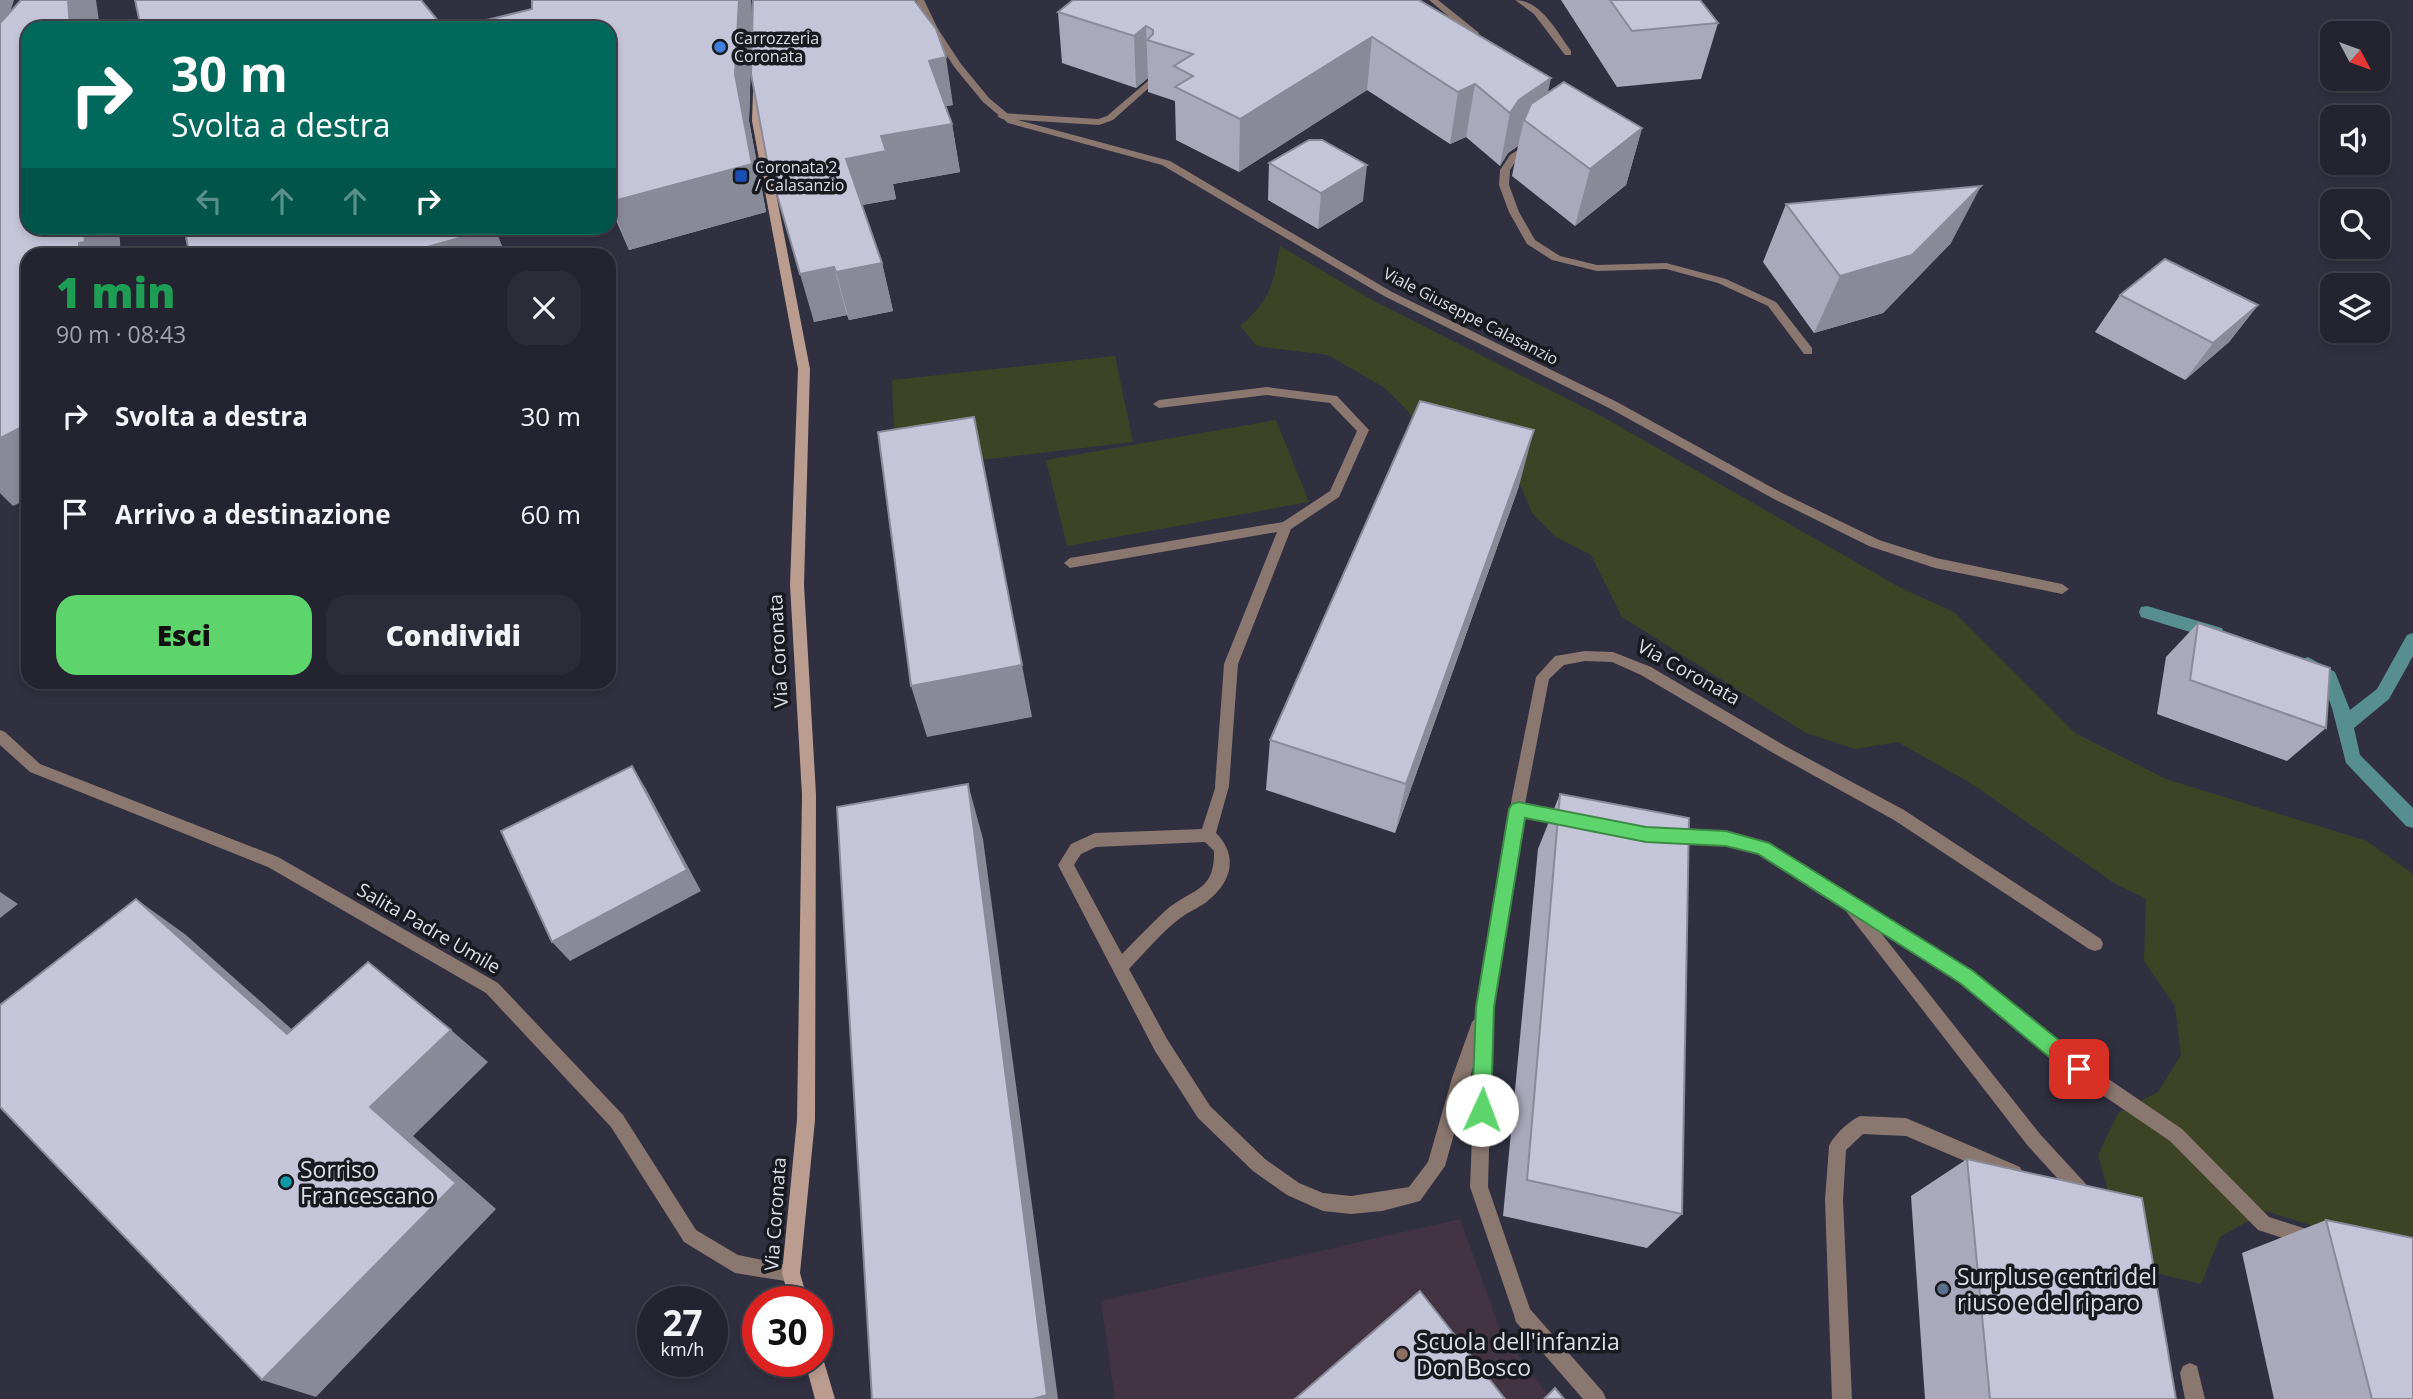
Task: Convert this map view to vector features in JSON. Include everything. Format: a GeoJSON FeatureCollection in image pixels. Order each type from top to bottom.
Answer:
{"type":"FeatureCollection","features":[{"type":"Feature","properties":{"kind":"street"},"geometry":{"type":"LineString","coordinates":[[920,0],[924,17],[989,106],[1002,116],[1099,122],[1110,118],[1148,84]]}},
{"type":"Feature","properties":{"kind":"street"},"geometry":{"type":"LineString","coordinates":[[1433,0],[1475,34],[1481,50],[1477,58]]}},
{"type":"Feature","properties":{"kind":"street"},"geometry":{"type":"LineString","coordinates":[[1519,0],[1537,12],[1568,53]]}},
{"type":"Feature","properties":{"kind":"street","name":"Via Coronata"},"geometry":{"type":"LineString","coordinates":[[758,75],[757,121],[804,369],[797,585],[809,795],[806,1120],[791,1273],[795,1286]]}},
{"type":"Feature","properties":{"kind":"street","name":"Viale Giuseppe Calasanzio"},"geometry":{"type":"LineString","coordinates":[[1002,116],[1166,163],[1388,294],[1613,405],[1778,496],[1874,543],[1935,563],[2062,589]]}},
{"type":"Feature","properties":{"kind":"street"},"geometry":{"type":"LineString","coordinates":[[1541,138],[1513,157],[1505,170],[1504,185],[1514,212],[1531,242],[1556,258],[1597,268],[1666,266],[1723,281],[1772,304],[1808,351]]}},
{"type":"Feature","properties":{"kind":"street"},"geometry":{"type":"LineString","coordinates":[[1070,563],[1286,526],[1335,494],[1363,430],[1333,399],[1266,391],[1159,404]]}},
{"type":"Feature","properties":{"kind":"street"},"geometry":{"type":"LineString","coordinates":[[1119,968],[1173,914],[1206,893],[1222,871],[1221,848],[1208,835],[1222,786],[1231,664],[1286,526]]}},
{"type":"Feature","properties":{"kind":"street","name":"Via Coronata"},"geometry":{"type":"LineString","coordinates":[[1595,1399],[1523,1315],[1479,1187],[1485,1007],[1543,677],[1560,660],[1585,656],[1613,657],[1646,671],[1780,750],[1899,815],[2095,944]]}},
{"type":"Feature","properties":{"kind":"street","name":"Salita Padre Umile"},"geometry":{"type":"LineString","coordinates":[[0,736],[35,768],[273,862],[492,988],[617,1121],[690,1236],[734,1264],[791,1273]]}},
{"type":"Feature","properties":{"kind":"street"},"geometry":{"type":"LineString","coordinates":[[1518,809],[1577,822]]}},
{"type":"Feature","properties":{"kind":"street","name":"Via Coronata"},"geometry":{"type":"LineString","coordinates":[[1208,835],[1095,840],[1076,849],[1066,865],[1161,1045],[1204,1112],[1259,1165],[1293,1189],[1322,1202],[1332,1203],[1382,1202],[1414,1195],[1436,1166],[1460,1078],[1485,1007]]}},
{"type":"Feature","properties":{"kind":"street"},"geometry":{"type":"LineString","coordinates":[[1660,835],[1726,838],[1762,848],[1966,977],[2079,1069],[2176,1135],[2264,1224],[2333,1245]]}},
{"type":"Feature","properties":{"kind":"street"},"geometry":{"type":"LineString","coordinates":[[1844,898],[2034,1140],[2079,1189],[2076,1206],[2065,1199]]}},
{"type":"Feature","properties":{"kind":"street"},"geometry":{"type":"LineString","coordinates":[[1842,1399],[1834,1200],[1838,1146],[1860,1125],[1906,1127],[2029,1180]]}},
{"type":"Feature","properties":{"kind":"street"},"geometry":{"type":"LineString","coordinates":[[2190,1373],[2195,1399]]}},
{"type":"Feature","properties":{"kind":"street"},"geometry":{"type":"LineString","coordinates":[[819,1377],[825,1399]]}},
{"type":"Feature","properties":{"kind":"shaded area"},"geometry":{"type":"Polygon","coordinates":[[[1460,1219],[1501,1332],[1551,1399],[1115,1399],[1101,1301],[1460,1219]]]}},
{"type":"Feature","properties":{"kind":"green space"},"geometry":{"type":"Polygon","coordinates":[[[1280,246],[1374,301],[1603,417],[1901,588],[1954,612],[2075,733],[2166,779],[2367,841],[2413,874],[2413,1278],[2330,1231],[2265,1211],[2220,1237],[2201,1284],[2140,1269],[2113,1209],[2098,1155],[2118,1113],[2158,1092],[2181,1055],[2175,1006],[2144,961],[2146,899],[2114,883],[1972,784],[1898,742],[1855,749],[1806,733],[1622,617],[1591,555],[1556,537],[1532,513],[1521,486],[1422,434],[1407,410],[1385,388],[1328,355],[1257,346],[1240,326],[1258,308],[1269,290],[1280,246]]]}},
{"type":"Feature","properties":{"kind":"green space"},"geometry":{"type":"Polygon","coordinates":[[[1115,356],[1133,442],[896,470],[892,380],[1115,356]]]}},
{"type":"Feature","properties":{"kind":"green space"},"geometry":{"type":"Polygon","coordinates":[[[1276,420],[1309,502],[1067,546],[1046,460],[1276,420]]]}},
{"type":"Feature","properties":{"kind":"building"},"geometry":{"type":"Polygon","coordinates":[[[21,0],[68,0],[70,21],[21,21],[21,235],[84,235],[85,242],[79,243],[79,248],[21,248],[21,428],[0,438],[0,23],[21,0]]]}},
{"type":"Feature","properties":{"kind":"building"},"geometry":{"type":"Polygon","coordinates":[[[135,0],[421,0],[438,21],[140,21],[135,0]]]}},
{"type":"Feature","properties":{"kind":"building"},"geometry":{"type":"Polygon","coordinates":[[[532,0],[739,0],[735,74],[752,164],[616,200],[616,21],[483,21],[532,9],[532,0]]]}},
{"type":"Feature","properties":{"kind":"building"},"geometry":{"type":"Polygon","coordinates":[[[753,0],[914,0],[936,29],[946,57],[929,61],[952,124],[881,136],[886,151],[846,159],[882,263],[836,272],[834,267],[800,274],[767,160],[751,74],[753,0]]]}},
{"type":"Feature","properties":{"kind":"building"},"geometry":{"type":"Polygon","coordinates":[[[1073,0],[1419,0],[1551,78],[1519,100],[1510,113],[1475,84],[1458,92],[1372,37],[1240,119],[1175,87],[1193,76],[1174,66],[1193,54],[1147,40],[1153,30],[1146,26],[1134,36],[1058,12],[1073,0]]]}},
{"type":"Feature","properties":{"kind":"building"},"geometry":{"type":"Polygon","coordinates":[[[1610,0],[1700,0],[1718,23],[1632,31],[1610,0]]]}},
{"type":"Feature","properties":{"kind":"building"},"geometry":{"type":"Polygon","coordinates":[[[1564,82],[1642,128],[1590,169],[1524,120],[1531,104],[1564,82]]]}},
{"type":"Feature","properties":{"kind":"building"},"geometry":{"type":"Polygon","coordinates":[[[1309,140],[1322,140],[1367,165],[1321,193],[1269,163],[1309,140]]]}},
{"type":"Feature","properties":{"kind":"building"},"geometry":{"type":"Polygon","coordinates":[[[1981,186],[1912,255],[1840,276],[1786,204],[1981,186]]]}},
{"type":"Feature","properties":{"kind":"building"},"geometry":{"type":"Polygon","coordinates":[[[186,235],[470,235],[424,248],[188,248],[186,235]]]}},
{"type":"Feature","properties":{"kind":"building"},"geometry":{"type":"Polygon","coordinates":[[[2165,259],[2258,305],[2213,343],[2120,295],[2165,259]]]}},
{"type":"Feature","properties":{"kind":"building"},"geometry":{"type":"Polygon","coordinates":[[[1420,401],[1534,430],[1406,784],[1270,740],[1420,401]]]}},
{"type":"Feature","properties":{"kind":"building"},"geometry":{"type":"Polygon","coordinates":[[[974,417],[1022,665],[911,686],[878,432],[974,417]]]}},
{"type":"Feature","properties":{"kind":"building"},"geometry":{"type":"Polygon","coordinates":[[[2198,623],[2330,668],[2326,728],[2190,680],[2198,623]]]}},
{"type":"Feature","properties":{"kind":"building"},"geometry":{"type":"Polygon","coordinates":[[[632,766],[687,870],[552,942],[501,831],[632,766]]]}},
{"type":"Feature","properties":{"kind":"building"},"geometry":{"type":"Polygon","coordinates":[[[968,784],[1047,1395],[1033,1399],[872,1399],[837,807],[968,784]]]}},
{"type":"Feature","properties":{"kind":"building"},"geometry":{"type":"Polygon","coordinates":[[[1560,794],[1689,818],[1682,1214],[1527,1180],[1560,794]]]}},
{"type":"Feature","properties":{"kind":"building","name":"Sorriso Francescano"},"geometry":{"type":"Polygon","coordinates":[[[136,899],[287,1034],[368,962],[451,1030],[370,1107],[456,1183],[262,1380],[0,1107],[0,1005],[136,899]]]}},
{"type":"Feature","properties":{"kind":"building"},"geometry":{"type":"Polygon","coordinates":[[[1967,1159],[2142,1198],[2176,1399],[1990,1399],[1967,1159]]]}},
{"type":"Feature","properties":{"kind":"building"},"geometry":{"type":"Polygon","coordinates":[[[2326,1220],[2413,1238],[2413,1399],[2372,1399],[2326,1220]]]}},
{"type":"Feature","properties":{"kind":"building","name":"Scuola dell'infanzia Don Bosco"},"geometry":{"type":"Polygon","coordinates":[[[1420,1291],[1505,1399],[1295,1399],[1420,1291]]]}},
{"type":"Feature","properties":{"kind":"building"},"geometry":{"type":"Polygon","coordinates":[[[1555,1388],[1564,1399],[1544,1399],[1555,1388]]]}},
{"type":"Feature","properties":{"kind":"waterway"},"geometry":{"type":"LineString","coordinates":[[2147,612],[2216,633]]}},
{"type":"Feature","properties":{"kind":"waterway"},"geometry":{"type":"LineString","coordinates":[[2345,725],[2383,694],[2413,640]]}},
{"type":"Feature","properties":{"kind":"waterway"},"geometry":{"type":"LineString","coordinates":[[2308,664],[2329,677],[2341,708],[2352,758],[2413,820]]}},
{"type":"Feature","properties":{"kind":"place","name":"Carrozzeria Coronata"},"geometry":{"type":"Point","coordinates":[720,47]}},
{"type":"Feature","properties":{"kind":"place","name":"Coronata 2 / Calasanzio"},"geometry":{"type":"Point","coordinates":[741,176]}},
{"type":"Feature","properties":{"kind":"place","name":"Sorriso Francescano"},"geometry":{"type":"Point","coordinates":[286,1182]}},
{"type":"Feature","properties":{"kind":"place","name":"Surpluse centri del riuso e del riparo"},"geometry":{"type":"Point","coordinates":[1943,1289]}},
{"type":"Feature","properties":{"kind":"place","name":"Scuola dell'infanzia Don Bosco"},"geometry":{"type":"Point","coordinates":[1402,1354]}},
{"type":"Feature","properties":{"kind":"route"},"geometry":{"type":"LineString","coordinates":[[1482,1110],[1485,1007],[1518,809],[1646,835],[1726,838],[1762,848],[1966,977],[2079,1069]]}}]}
